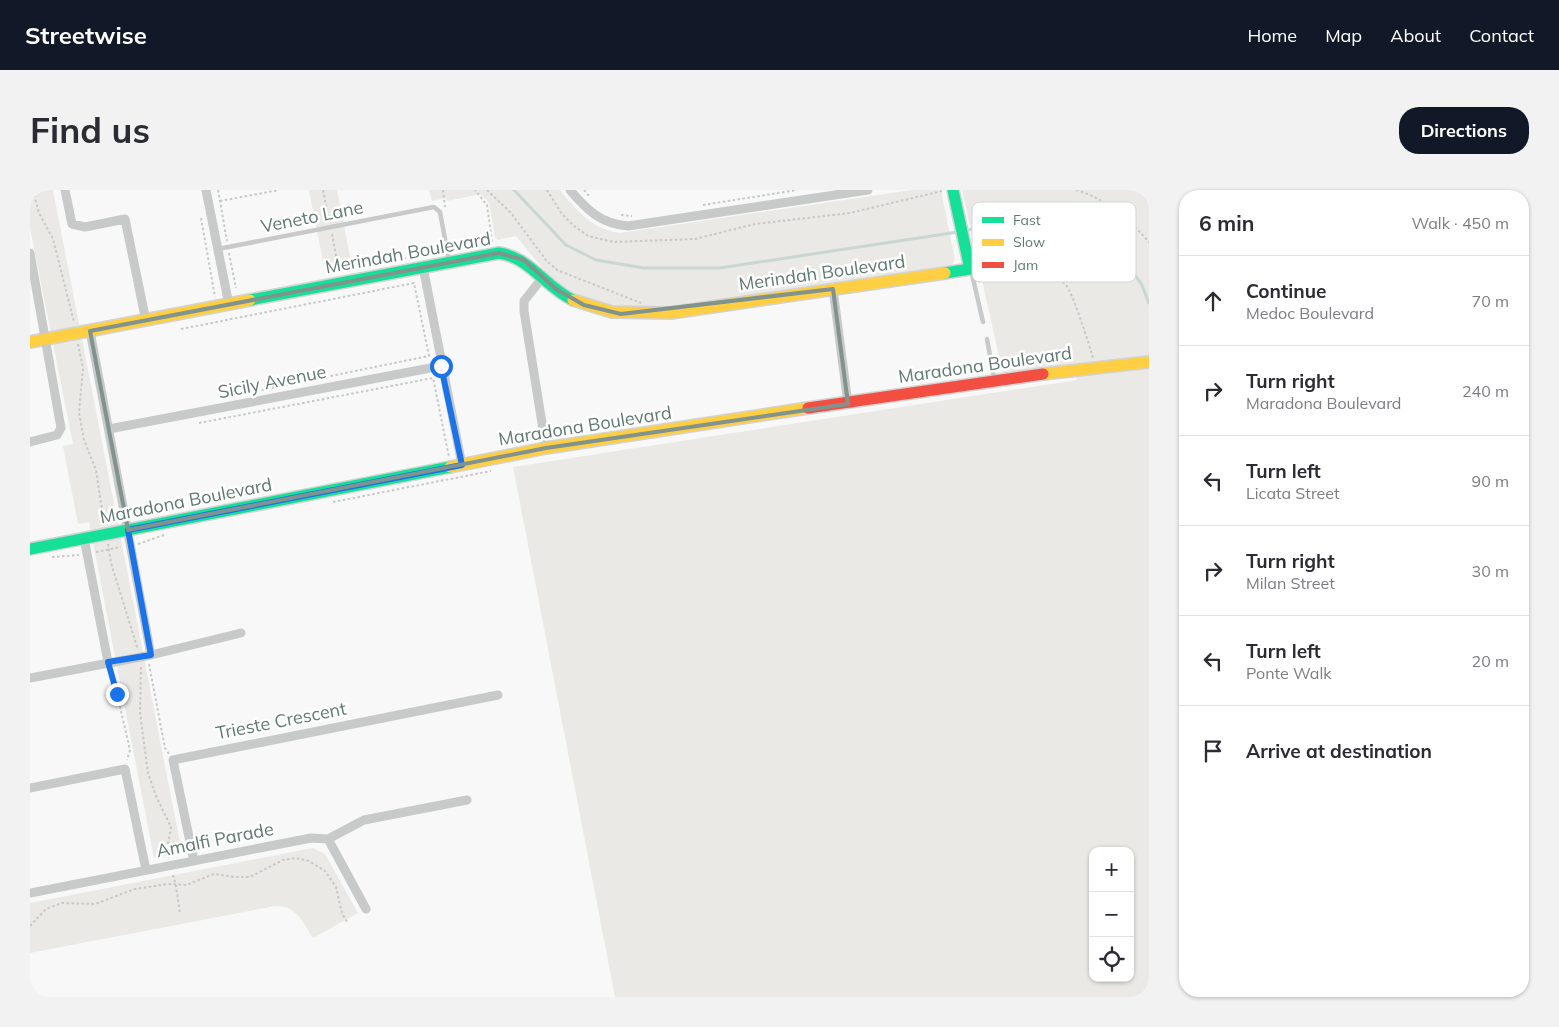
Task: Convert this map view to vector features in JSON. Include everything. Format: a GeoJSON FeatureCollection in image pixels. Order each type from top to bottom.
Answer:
{"type":"FeatureCollection","features":[{"type":"Feature","properties":{"kind":"street"},"geometry":{"type":"LineString","coordinates":[[64,190],[72,224],[85,227],[125,219],[146,320]]}},
{"type":"Feature","properties":{"kind":"street"},"geometry":{"type":"LineString","coordinates":[[206,190],[229,305]]}},
{"type":"Feature","properties":{"kind":"street"},"geometry":{"type":"LineString","coordinates":[[570,190],[592,215],[603,221],[628,226],[868,190]]}},
{"type":"Feature","properties":{"kind":"street"},"geometry":{"type":"LineString","coordinates":[[950,191],[970,267]]}},
{"type":"Feature","properties":{"kind":"street"},"geometry":{"type":"LineString","coordinates":[[30,254],[61,428],[57,435],[30,442]]}},
{"type":"Feature","properties":{"kind":"street","name":"Merindah Boulevard"},"geometry":{"type":"LineString","coordinates":[[30,342],[490,254],[509,254],[530,264],[556,289],[584,305],[621,314],[671,313],[970,267]]}},
{"type":"Feature","properties":{"kind":"street"},"geometry":{"type":"LineString","coordinates":[[423,267],[441,366],[456,466]]}},
{"type":"Feature","properties":{"kind":"street"},"geometry":{"type":"LineString","coordinates":[[543,277],[524,300],[524,311],[546,448]]}},
{"type":"Feature","properties":{"kind":"street"},"geometry":{"type":"LineString","coordinates":[[833,289],[848,404]]}},
{"type":"Feature","properties":{"kind":"street"},"geometry":{"type":"LineString","coordinates":[[90,331],[151,655]]}},
{"type":"Feature","properties":{"kind":"street","name":"Maradona Boulevard"},"geometry":{"type":"LineString","coordinates":[[30,549],[546,448],[848,404],[995,380],[1149,362]]}},
{"type":"Feature","properties":{"kind":"street","name":"Sicily Avenue"},"geometry":{"type":"LineString","coordinates":[[108,429],[441,366]]}},
{"type":"Feature","properties":{"kind":"street"},"geometry":{"type":"LineString","coordinates":[[84,538],[108,662]]}},
{"type":"Feature","properties":{"kind":"street"},"geometry":{"type":"LineString","coordinates":[[30,678],[151,655],[240,633]]}},
{"type":"Feature","properties":{"kind":"street","name":"Trieste Crescent"},"geometry":{"type":"LineString","coordinates":[[173,760],[498,695]]}},
{"type":"Feature","properties":{"kind":"street"},"geometry":{"type":"LineString","coordinates":[[173,760],[194,861]]}},
{"type":"Feature","properties":{"kind":"street"},"geometry":{"type":"LineString","coordinates":[[30,788],[125,769],[146,870]]}},
{"type":"Feature","properties":{"kind":"street"},"geometry":{"type":"LineString","coordinates":[[366,909],[328,839],[364,820],[467,800]]}},
{"type":"Feature","properties":{"kind":"street","name":"Amalfi Parade"},"geometry":{"type":"LineString","coordinates":[[30,893],[311,838],[328,839]]}},
{"type":"Feature","properties":{"kind":"lane","name":"Veneto Lane"},"geometry":{"type":"LineString","coordinates":[[218,249],[434,207],[439,210]]}},
{"type":"Feature","properties":{"kind":"lane"},"geometry":{"type":"LineString","coordinates":[[439,210],[450,262]]}},
{"type":"Feature","properties":{"kind":"lane"},"geometry":{"type":"LineString","coordinates":[[970,267],[972,275]]}},
{"type":"Feature","properties":{"kind":"lane"},"geometry":{"type":"LineString","coordinates":[[974,282],[983,322]]}},
{"type":"Feature","properties":{"kind":"lane"},"geometry":{"type":"LineString","coordinates":[[987,339],[995,380]]}},
{"type":"Feature","properties":{"kind":"path"},"geometry":{"type":"LineString","coordinates":[[33,190],[39,213],[53,239],[72,304],[83,368],[79,413],[84,440],[96,470],[109,550],[142,670],[140,713],[148,773],[156,796],[171,827],[167,850],[176,886],[180,914]]}},
{"type":"Feature","properties":{"kind":"path"},"geometry":{"type":"LineString","coordinates":[[218,190],[219,202],[279,190]]}},
{"type":"Feature","properties":{"kind":"path"},"geometry":{"type":"LineString","coordinates":[[439,210],[446,206],[443,190]]}},
{"type":"Feature","properties":{"kind":"path"},"geometry":{"type":"LineString","coordinates":[[455,248],[492,241],[486,204],[475,190]]}},
{"type":"Feature","properties":{"kind":"path"},"geometry":{"type":"LineString","coordinates":[[487,190],[511,213],[546,260],[557,270],[644,304]]}},
{"type":"Feature","properties":{"kind":"path"},"geometry":{"type":"LineString","coordinates":[[546,190],[562,214],[574,226],[588,236],[613,242],[695,239],[755,224],[850,213],[950,191]]}},
{"type":"Feature","properties":{"kind":"path"},"geometry":{"type":"LineString","coordinates":[[584,190],[593,201]]}},
{"type":"Feature","properties":{"kind":"path"},"geometry":{"type":"LineString","coordinates":[[700,205],[797,190]]}},
{"type":"Feature","properties":{"kind":"path"},"geometry":{"type":"LineString","coordinates":[[1076,190],[1102,202]]}},
{"type":"Feature","properties":{"kind":"path"},"geometry":{"type":"LineString","coordinates":[[201,214],[215,297]]}},
{"type":"Feature","properties":{"kind":"path"},"geometry":{"type":"LineString","coordinates":[[617,214],[632,216]]}},
{"type":"Feature","properties":{"kind":"path"},"geometry":{"type":"LineString","coordinates":[[1136,228],[1149,242]]}},
{"type":"Feature","properties":{"kind":"path"},"geometry":{"type":"LineString","coordinates":[[1061,282],[1066,285],[1073,296],[1095,368]]}},
{"type":"Feature","properties":{"kind":"path"},"geometry":{"type":"LineString","coordinates":[[181,329],[414,283],[429,356],[245,393]]}},
{"type":"Feature","properties":{"kind":"path"},"geometry":{"type":"LineString","coordinates":[[200,423],[433,378],[456,466]]}},
{"type":"Feature","properties":{"kind":"path"},"geometry":{"type":"LineString","coordinates":[[327,503],[491,471]]}},
{"type":"Feature","properties":{"kind":"path"},"geometry":{"type":"LineString","coordinates":[[46,558],[69,557],[109,550],[173,533]]}},
{"type":"Feature","properties":{"kind":"path"},"geometry":{"type":"LineString","coordinates":[[151,655],[149,666],[165,748],[173,760]]}},
{"type":"Feature","properties":{"kind":"path"},"geometry":{"type":"LineString","coordinates":[[108,662],[130,750],[125,769]]}},
{"type":"Feature","properties":{"kind":"path"},"geometry":{"type":"LineString","coordinates":[[30,926],[46,909],[56,905],[95,904],[135,889],[168,884],[176,886],[193,883],[214,874],[234,878],[250,876],[283,860],[296,858],[310,861],[325,870],[336,887],[342,913],[347,922]]}},
{"type":"Feature","properties":{"kind":"highlighted area"},"geometry":{"type":"Polygon","coordinates":[[[499,253],[524,260],[556,289],[584,305],[621,314],[833,289],[848,404],[546,448],[128,530],[90,331],[499,253]]]}},
{"type":"Feature","properties":{"kind":"shaded area"},"geometry":{"type":"Polygon","coordinates":[[[30,190],[53,190],[182,853],[154,858],[89,522],[78,524],[63,446],[73,444],[30,228],[30,190]]]}},
{"type":"Feature","properties":{"kind":"shaded area"},"geometry":{"type":"Polygon","coordinates":[[[309,190],[337,190],[352,267],[325,272],[309,190]]]}},
{"type":"Feature","properties":{"kind":"shaded area"},"geometry":{"type":"Polygon","coordinates":[[[429,190],[560,190],[586,218],[601,228],[620,233],[912,190],[941,190],[955,260],[952,265],[635,312],[604,306],[581,298],[559,284],[516,236],[498,240],[495,237],[489,203],[481,194],[447,201],[446,198],[432,201],[429,190]]]}},
{"type":"Feature","properties":{"kind":"shaded area"},"geometry":{"type":"Polygon","coordinates":[[[962,190],[1149,190],[1149,997],[615,997],[513,467],[1077,380],[1075,370],[1004,379],[982,282],[1136,282],[1136,202],[972,202],[972,235],[962,190]]]}},
{"type":"Feature","properties":{"kind":"shaded area"},"geometry":{"type":"Polygon","coordinates":[[[313,848],[325,854],[358,913],[313,938],[294,911],[282,906],[275,906],[30,953],[30,903],[313,848]]]}},
{"type":"Feature","properties":{"kind":"waterway"},"geometry":{"type":"LineString","coordinates":[[514,190],[566,245],[596,260],[644,268],[720,268],[958,232]]}},
{"type":"Feature","properties":{"kind":"waterway"},"geometry":{"type":"LineString","coordinates":[[964,231],[972,229]]}},
{"type":"Feature","properties":{"kind":"waterway"},"geometry":{"type":"LineString","coordinates":[[1136,278],[1141,284],[1149,303]]}},
{"type":"Feature","properties":{"kind":"traffic: fast"},"geometry":{"type":"LineString","coordinates":[[945,273],[970,269],[953,190]]}},
{"type":"Feature","properties":{"kind":"traffic: fast"},"geometry":{"type":"LineString","coordinates":[[250,300],[499,253],[520,261],[554,288],[573,300]]}},
{"type":"Feature","properties":{"kind":"traffic: fast"},"geometry":{"type":"LineString","coordinates":[[30,549],[450,467]]}},
{"type":"Feature","properties":{"kind":"traffic: slow"},"geometry":{"type":"LineString","coordinates":[[573,300],[612,312],[671,313],[945,273]]}},
{"type":"Feature","properties":{"kind":"traffic: slow"},"geometry":{"type":"LineString","coordinates":[[30,342],[250,300]]}},
{"type":"Feature","properties":{"kind":"traffic: slow"},"geometry":{"type":"LineString","coordinates":[[1043,374],[1149,362]]}},
{"type":"Feature","properties":{"kind":"traffic: slow"},"geometry":{"type":"LineString","coordinates":[[450,467],[546,448],[808,408]]}},
{"type":"Feature","properties":{"kind":"traffic: jam"},"geometry":{"type":"LineString","coordinates":[[808,408],[1043,374]]}},
{"type":"Feature","properties":{"kind":"route"},"geometry":{"type":"LineString","coordinates":[[117,694],[108,662],[151,655],[128,530],[462,465],[441,366]]}}]}
